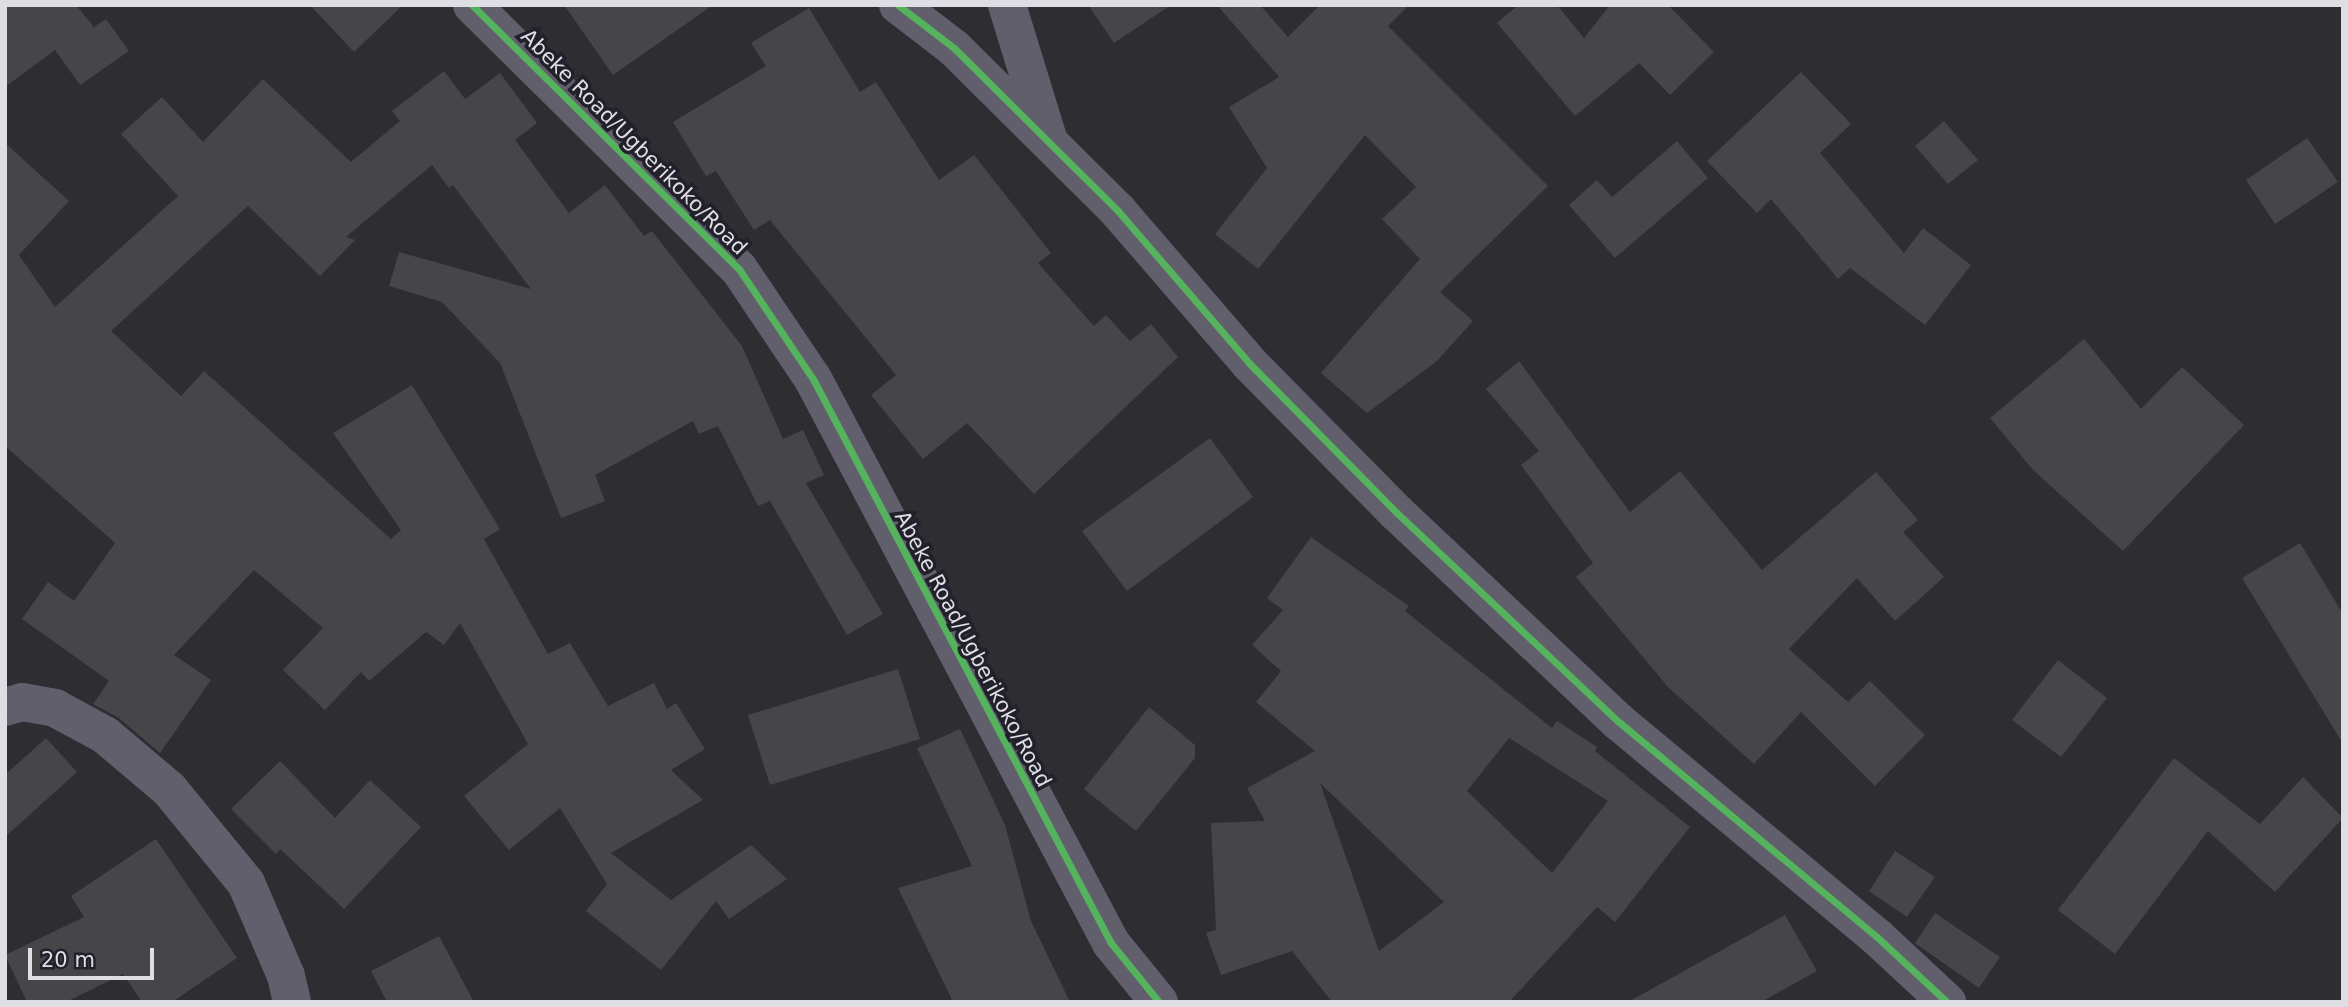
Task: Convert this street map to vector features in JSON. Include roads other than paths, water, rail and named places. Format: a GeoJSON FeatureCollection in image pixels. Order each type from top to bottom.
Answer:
{"type":"FeatureCollection","features":[{"type":"Feature","properties":{"kind":"street","name":"Abeke Road/Ugberikoko/Road"},"geometry":{"type":"LineString","coordinates":[[472,5],[738,269],[813,379],[1111,943],[1159,1002]]}},
{"type":"Feature","properties":{"kind":"street"},"geometry":{"type":"LineString","coordinates":[[898,5],[954,48],[1118,211],[1250,365],[1397,513],[1619,722],[1947,1002]]}},
{"type":"Feature","properties":{"kind":"street"},"geometry":{"type":"LineString","coordinates":[[1007,5],[1050,143]]}},
{"type":"Feature","properties":{"kind":"street"},"geometry":{"type":"LineString","coordinates":[[5,707],[22,702],[55,708],[105,735],[169,789],[246,883],[286,976],[292,1002]]}}]}
